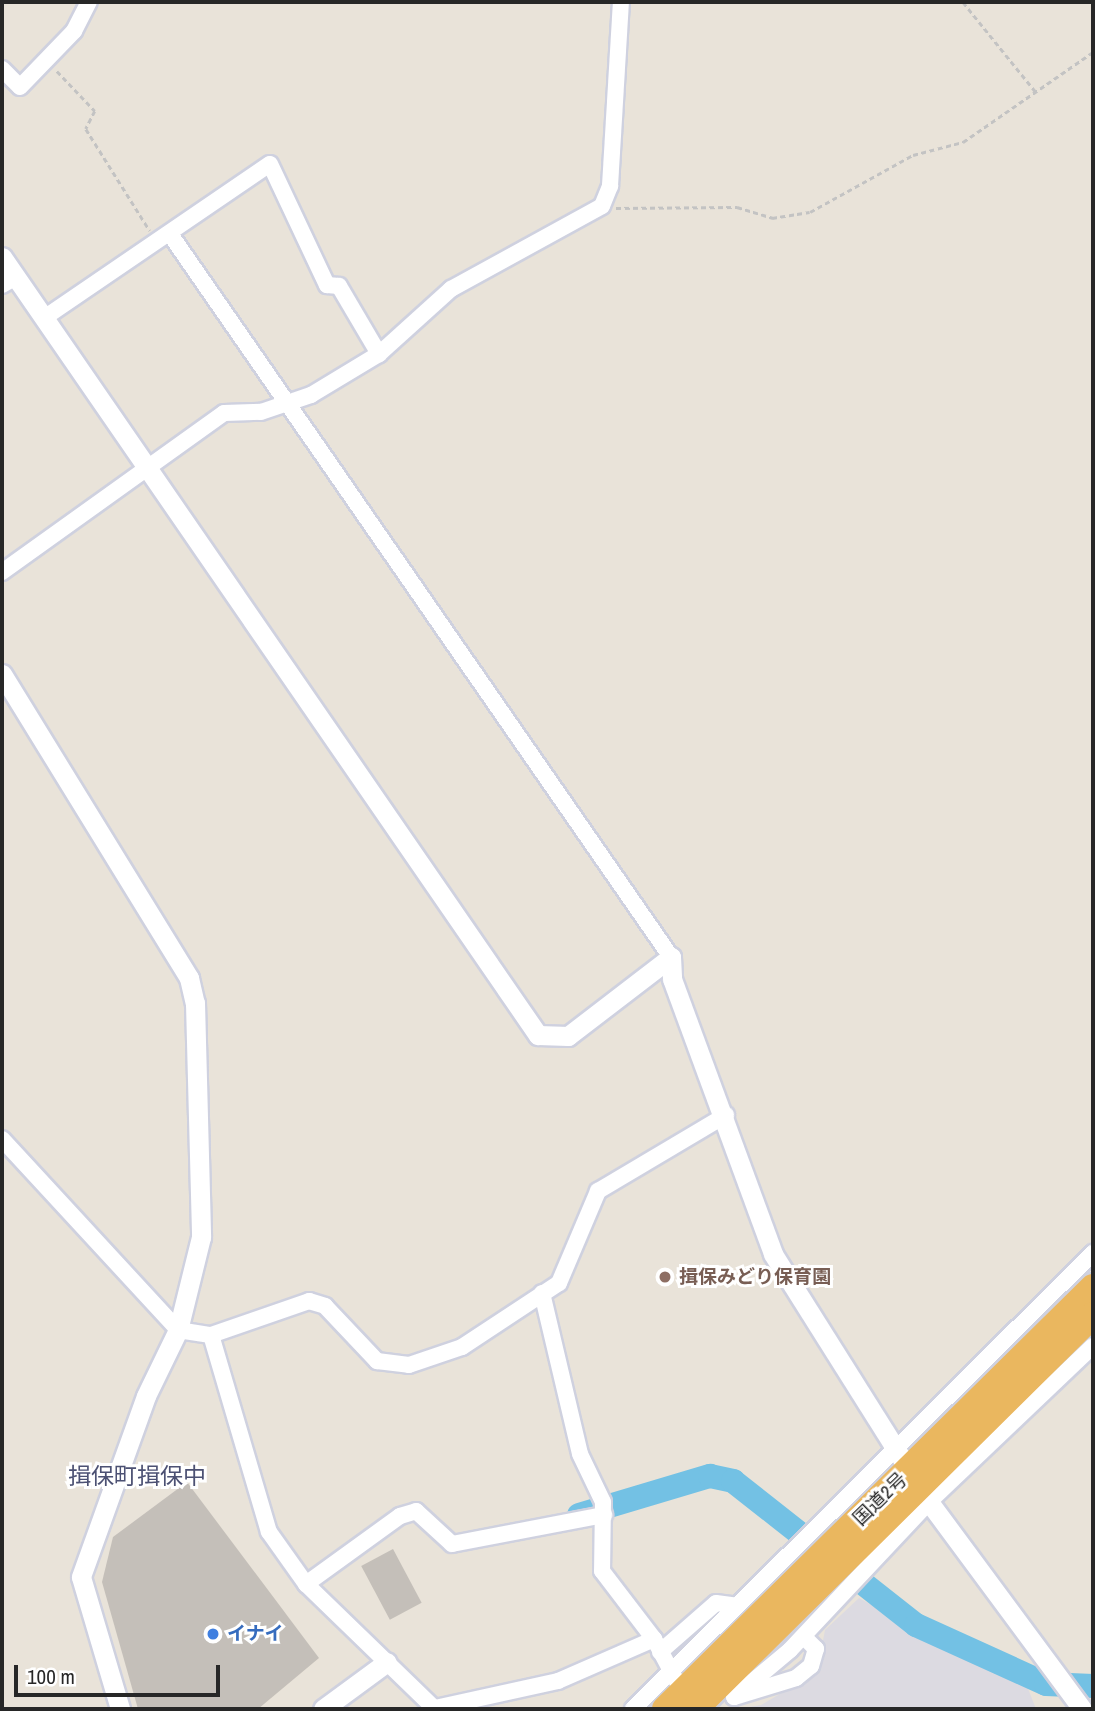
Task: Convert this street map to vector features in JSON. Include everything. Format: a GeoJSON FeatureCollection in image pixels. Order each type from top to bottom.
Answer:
{"type":"FeatureCollection","features":[{"type":"Feature","properties":{"kind":"highway","name":"国道2号"},"geometry":{"type":"LineString","coordinates":[[665,1709],[821,1570],[1093,1287]]}},
{"type":"Feature","properties":{"kind":"highway","name":"国道2号"},"geometry":{"type":"LineString","coordinates":[[914,1476],[1093,1315]]}},
{"type":"Feature","properties":{"kind":"highway","name":"国道2号"},"geometry":{"type":"LineString","coordinates":[[683,1691],[725,1693],[821,1570]]}},
{"type":"Feature","properties":{"kind":"street"},"geometry":{"type":"LineString","coordinates":[[2,69],[20,87],[48,62],[89,2]]}},
{"type":"Feature","properties":{"kind":"street"},"geometry":{"type":"LineString","coordinates":[[2,572],[224,413],[288,404],[379,354],[451,289],[602,206],[610,186],[621,2]]}},
{"type":"Feature","properties":{"kind":"street"},"geometry":{"type":"LineString","coordinates":[[44,318],[270,164],[327,285],[339,286],[379,354]]}},
{"type":"Feature","properties":{"kind":"street"},"geometry":{"type":"LineString","coordinates":[[164,238],[288,404],[671,957],[694,1041],[726,1115],[750,1201],[773,1254],[914,1476],[1082,1709]]}},
{"type":"Feature","properties":{"kind":"street"},"geometry":{"type":"LineString","coordinates":[[2,257],[9,281],[44,318],[538,1035],[568,1037],[671,957]]}},
{"type":"Feature","properties":{"kind":"street"},"geometry":{"type":"LineString","coordinates":[[2,674],[189,978],[195,1003],[201,1237],[178,1330],[146,1396],[81,1577],[120,1709]]}},
{"type":"Feature","properties":{"kind":"street"},"geometry":{"type":"LineString","coordinates":[[2,1139],[178,1330],[211,1335],[309,1301],[325,1306],[377,1361],[409,1365],[463,1348],[559,1283],[578,1249],[586,1211],[598,1191],[726,1115]]}},
{"type":"Feature","properties":{"kind":"street"},"geometry":{"type":"LineString","coordinates":[[821,1570],[914,1476],[1093,1253]]}},
{"type":"Feature","properties":{"kind":"street"},"geometry":{"type":"LineString","coordinates":[[541,1293],[580,1454],[604,1515],[602,1571],[657,1645],[683,1691],[633,1709]]}},
{"type":"Feature","properties":{"kind":"street"},"geometry":{"type":"LineString","coordinates":[[211,1335],[270,1532],[306,1584],[387,1662],[441,1708],[558,1681],[657,1645],[716,1603],[733,1605]]}},
{"type":"Feature","properties":{"kind":"street"},"geometry":{"type":"LineString","coordinates":[[914,1476],[1093,1346]]}},
{"type":"Feature","properties":{"kind":"street"},"geometry":{"type":"LineString","coordinates":[[306,1584],[400,1516],[416,1511],[452,1544],[604,1515]]}},
{"type":"Feature","properties":{"kind":"street"},"geometry":{"type":"LineString","coordinates":[[725,1693],[785,1682],[811,1666],[816,1649],[805,1638]]}},
{"type":"Feature","properties":{"kind":"street"},"geometry":{"type":"LineString","coordinates":[[323,1709],[387,1662]]}},
{"type":"Feature","properties":{"kind":"path"},"geometry":{"type":"LineString","coordinates":[[963,2],[1036,92]]}},
{"type":"Feature","properties":{"kind":"path"},"geometry":{"type":"LineString","coordinates":[[602,206],[799,215],[913,155],[963,142],[1093,52]]}},
{"type":"Feature","properties":{"kind":"path"},"geometry":{"type":"LineString","coordinates":[[48,62],[95,111],[86,129],[164,238]]}},
{"type":"Feature","properties":{"kind":"shaded area"},"geometry":{"type":"Polygon","coordinates":[[[859,1598],[970,1661],[1025,1681],[1036,1709],[737,1709],[761,1705],[817,1672],[825,1630],[859,1598]]]}},
{"type":"Feature","properties":{"kind":"building"},"geometry":{"type":"Polygon","coordinates":[[[187,1482],[319,1658],[258,1709],[138,1709],[102,1582],[113,1537],[187,1482]]]}},
{"type":"Feature","properties":{"kind":"building"},"geometry":{"type":"Polygon","coordinates":[[[393,1549],[422,1603],[390,1620],[361,1566],[393,1549]]]}},
{"type":"Feature","properties":{"kind":"waterway"},"geometry":{"type":"LineString","coordinates":[[579,1515],[710,1476],[733,1481],[916,1625],[1046,1684],[1093,1686]]}},
{"type":"Feature","properties":{"kind":"place","name":"揖保みどり保育園"},"geometry":{"type":"Point","coordinates":[665,1277]}},
{"type":"Feature","properties":{"kind":"place","name":"イナイ"},"geometry":{"type":"Point","coordinates":[213,1634]}},
{"type":"Feature","properties":{"kind":"district","name":"揖保町揖保中"},"geometry":{"type":"Point","coordinates":[137,1476]}}]}
